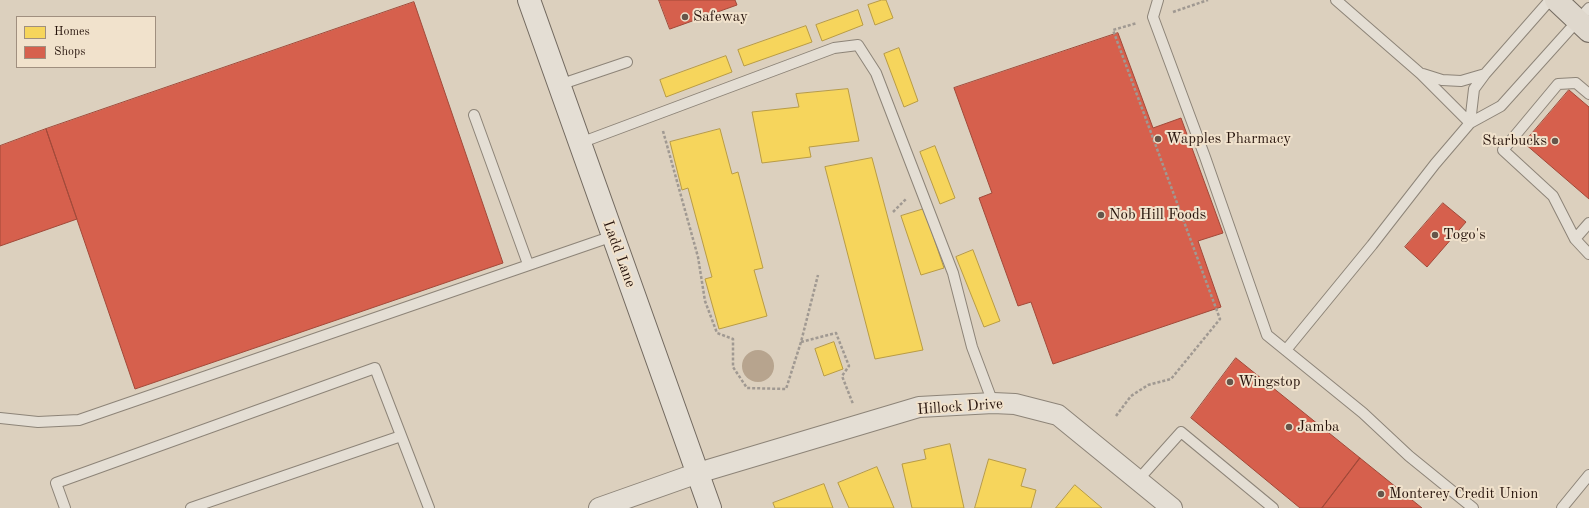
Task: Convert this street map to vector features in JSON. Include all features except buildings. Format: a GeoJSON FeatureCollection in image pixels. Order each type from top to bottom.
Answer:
{"type":"FeatureCollection","features":[{"type":"Feature","properties":{"kind":"main road"},"geometry":{"type":"LineString","coordinates":[[1556,0],[1585,20]]}},
{"type":"Feature","properties":{"kind":"street","name":"Ladd Lane"},"geometry":{"type":"LineString","coordinates":[[529,0],[710,508]]}},
{"type":"Feature","properties":{"kind":"street","name":"Hillock Drive"},"geometry":{"type":"LineString","coordinates":[[599,508],[698,473],[920,407],[994,403],[1015,404],[1058,415],[1172,508]]}},
{"type":"Feature","properties":{"kind":"lane"},"geometry":{"type":"LineString","coordinates":[[1158,0],[1154,17],[1267,335],[1363,413],[1409,456],[1473,508]]}},
{"type":"Feature","properties":{"kind":"lane"},"geometry":{"type":"LineString","coordinates":[[1336,0],[1421,74],[1470,122]]}},
{"type":"Feature","properties":{"kind":"lane"},"geometry":{"type":"LineString","coordinates":[[1470,122],[1474,89],[1484,74],[1550,0]]}},
{"type":"Feature","properties":{"kind":"lane"},"geometry":{"type":"LineString","coordinates":[[1286,350],[1470,122],[1501,106],[1585,20]]}},
{"type":"Feature","properties":{"kind":"lane"},"geometry":{"type":"LineString","coordinates":[[580,143],[834,48],[858,46],[876,73],[953,273],[972,347],[994,403]]}},
{"type":"Feature","properties":{"kind":"lane"},"geometry":{"type":"LineString","coordinates":[[559,85],[627,62]]}},
{"type":"Feature","properties":{"kind":"lane"},"geometry":{"type":"LineString","coordinates":[[1421,74],[1442,80],[1461,81],[1484,74]]}},
{"type":"Feature","properties":{"kind":"lane"},"geometry":{"type":"LineString","coordinates":[[1589,94],[1576,83],[1558,84],[1503,150],[1553,196],[1575,239],[1589,254]]}},
{"type":"Feature","properties":{"kind":"lane"},"geometry":{"type":"LineString","coordinates":[[474,116],[528,264]]}},
{"type":"Feature","properties":{"kind":"lane"},"geometry":{"type":"LineString","coordinates":[[1575,239],[1589,223]]}},
{"type":"Feature","properties":{"kind":"lane"},"geometry":{"type":"LineString","coordinates":[[0,418],[38,422],[79,420],[528,264],[613,236]]}},
{"type":"Feature","properties":{"kind":"lane"},"geometry":{"type":"LineString","coordinates":[[65,508],[56,483],[375,368],[429,508]]}},
{"type":"Feature","properties":{"kind":"lane"},"geometry":{"type":"LineString","coordinates":[[1138,480],[1181,432],[1273,508]]}},
{"type":"Feature","properties":{"kind":"lane"},"geometry":{"type":"LineString","coordinates":[[191,508],[401,436]]}},
{"type":"Feature","properties":{"kind":"lane"},"geometry":{"type":"LineString","coordinates":[[1562,508],[1589,475]]}},
{"type":"Feature","properties":{"kind":"path"},"geometry":{"type":"LineString","coordinates":[[1116,416],[1131,396],[1148,385],[1171,379],[1220,319],[1113,30],[1208,0]]}},
{"type":"Feature","properties":{"kind":"path"},"geometry":{"type":"LineString","coordinates":[[656,133],[663,131],[698,257],[705,301],[717,333],[733,338],[733,367],[747,388],[786,389],[802,342],[818,275]]}},
{"type":"Feature","properties":{"kind":"path"},"geometry":{"type":"LineString","coordinates":[[893,212],[906,200],[903,192]]}},
{"type":"Feature","properties":{"kind":"path"},"geometry":{"type":"LineString","coordinates":[[802,342],[836,333],[849,366],[842,376],[860,425]]}},
{"type":"Feature","properties":{"kind":"shaded area"},"geometry":{"type":"Polygon","coordinates":[[[755,350],[761,350],[770,354],[774,366],[770,378],[761,382],[755,382],[746,378],[742,369],[742,363],[746,354],[755,350]]]}},
{"type":"Feature","properties":{"kind":"place","name":"Safeway"},"geometry":{"type":"Point","coordinates":[685,17]}},
{"type":"Feature","properties":{"kind":"place","name":"Wapples Pharmacy"},"geometry":{"type":"Point","coordinates":[1158,139]}},
{"type":"Feature","properties":{"kind":"place","name":"Starbucks"},"geometry":{"type":"Point","coordinates":[1555,141]}},
{"type":"Feature","properties":{"kind":"place","name":"Nob Hill Foods"},"geometry":{"type":"Point","coordinates":[1101,215]}},
{"type":"Feature","properties":{"kind":"place","name":"Togo's"},"geometry":{"type":"Point","coordinates":[1435,235]}},
{"type":"Feature","properties":{"kind":"place","name":"Wingstop"},"geometry":{"type":"Point","coordinates":[1230,382]}},
{"type":"Feature","properties":{"kind":"place","name":"Jamba"},"geometry":{"type":"Point","coordinates":[1289,427]}},
{"type":"Feature","properties":{"kind":"place","name":"Monterey Credit Union"},"geometry":{"type":"Point","coordinates":[1381,494]}}]}
